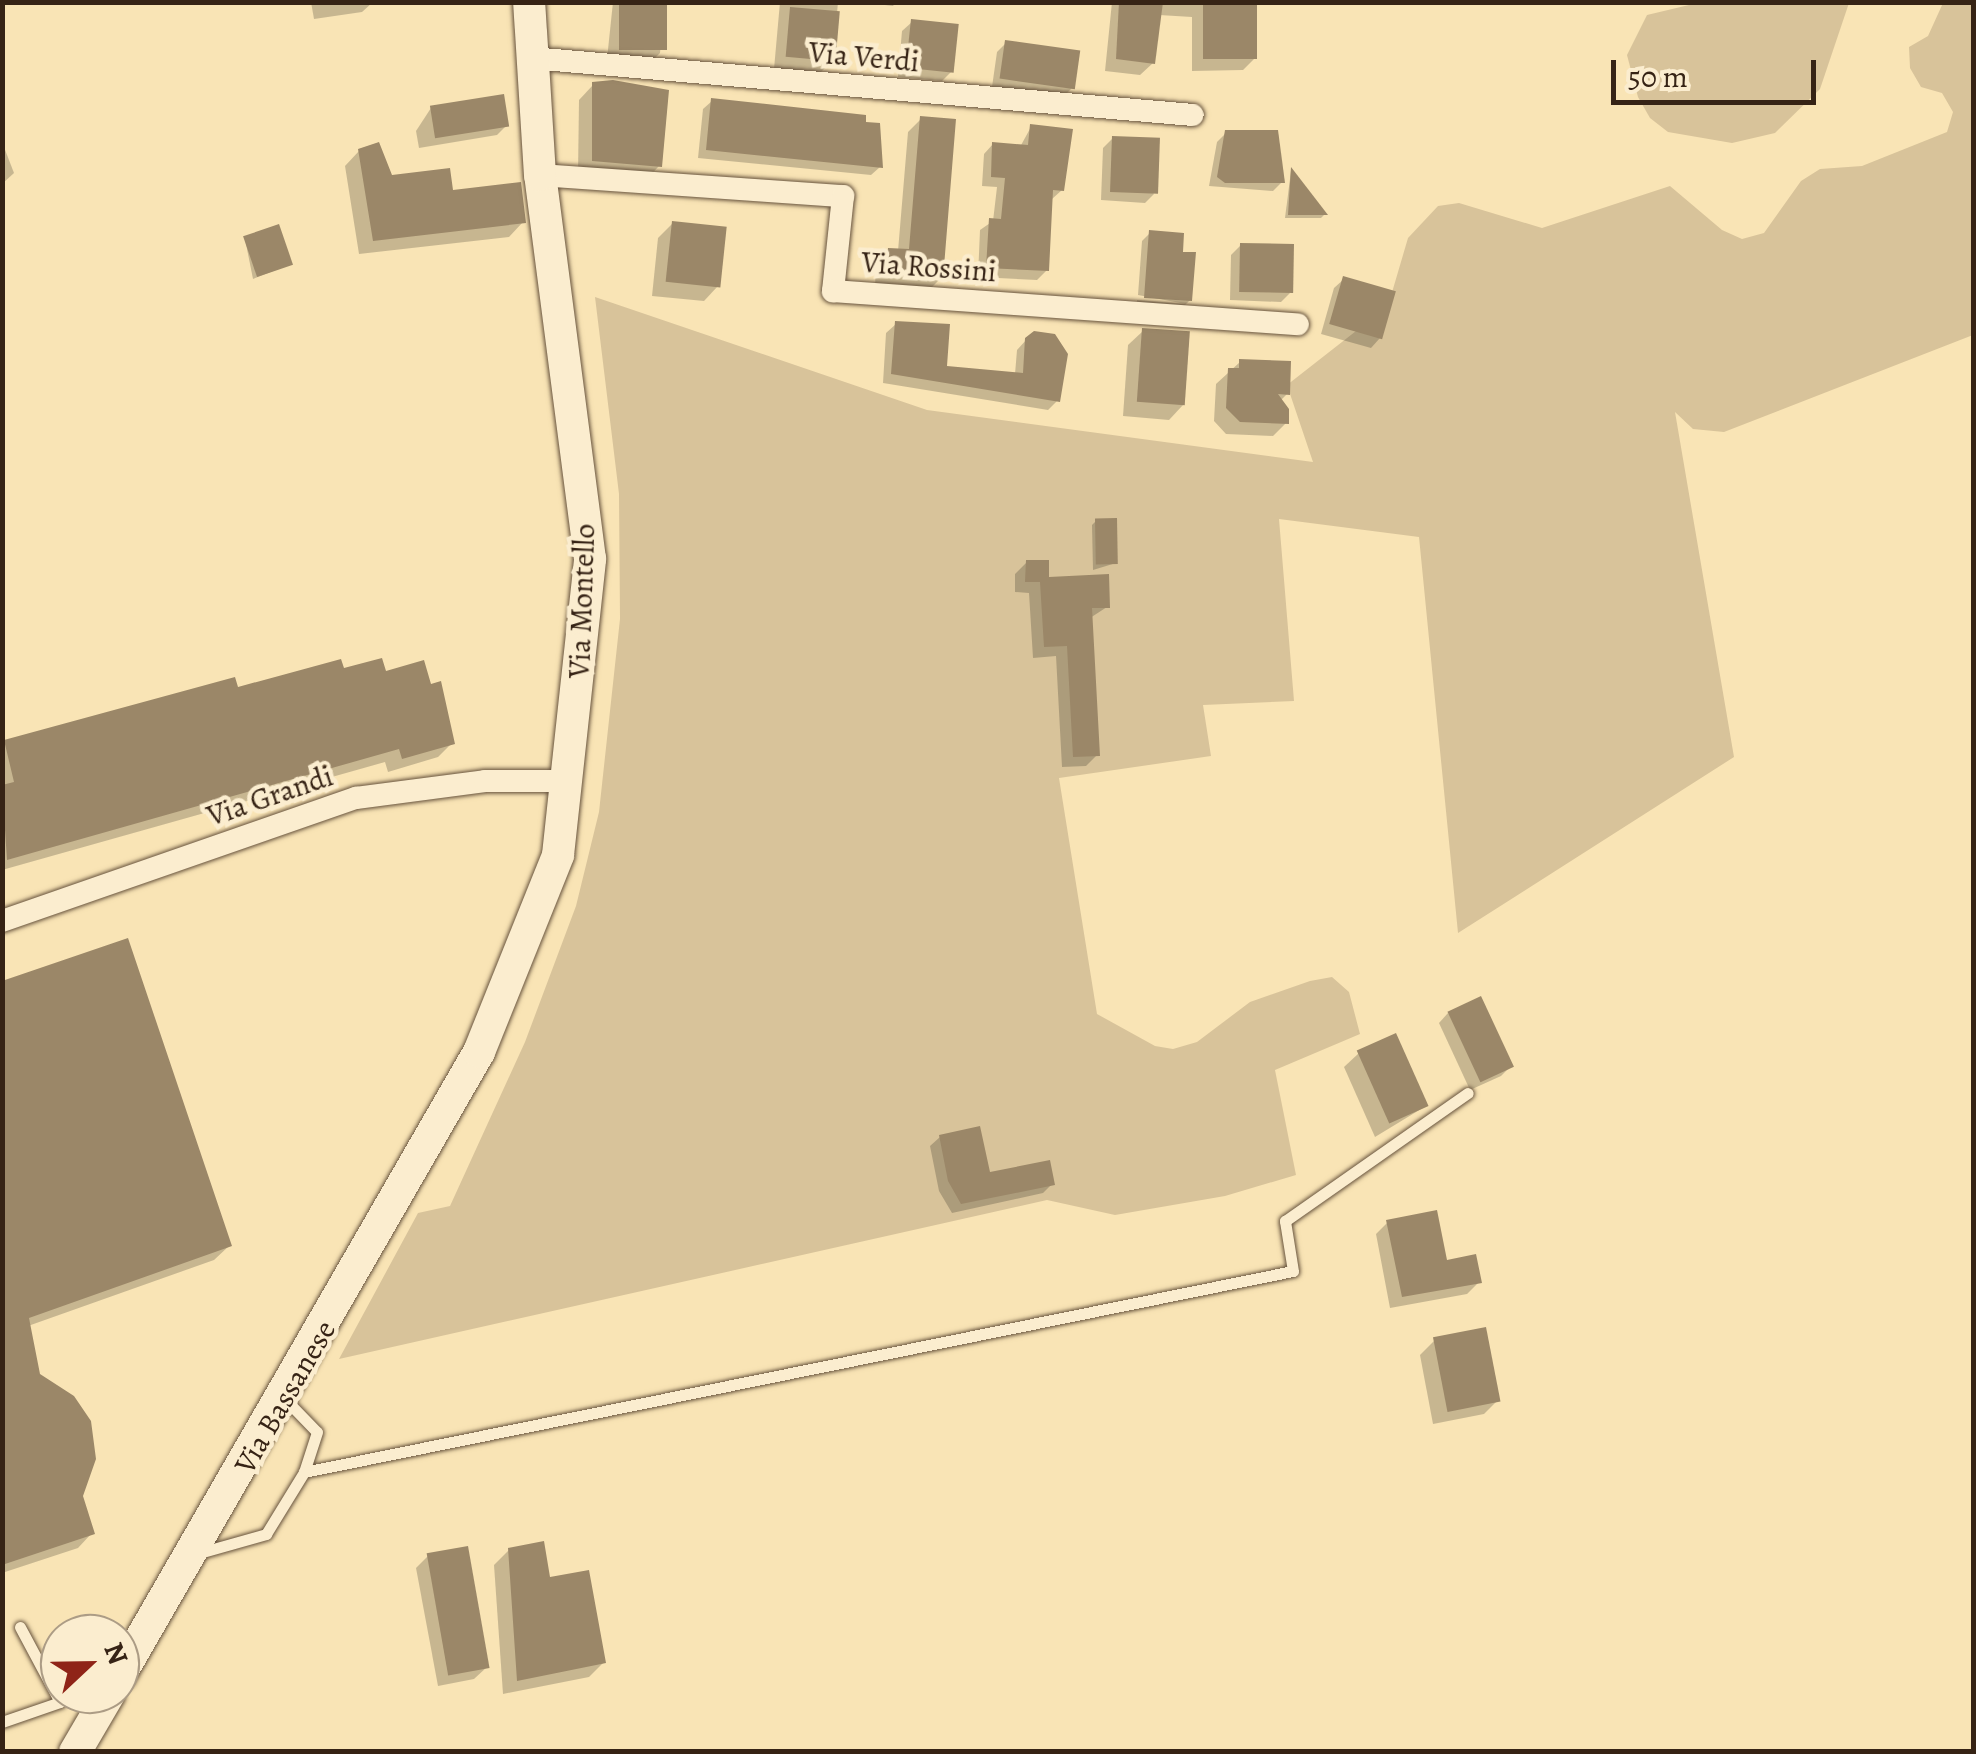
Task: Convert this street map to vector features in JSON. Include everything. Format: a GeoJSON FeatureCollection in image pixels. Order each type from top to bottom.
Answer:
{"type":"FeatureCollection","features":[{"type":"Feature","properties":{"kind":"main road","name":"Via Montello"},"geometry":{"type":"LineString","coordinates":[[444,1116],[518,963],[558,855],[569,781],[590,558],[540,175],[529,2]]}},
{"type":"Feature","properties":{"kind":"main road","name":"Via Bassanese"},"geometry":{"type":"LineString","coordinates":[[140,1643],[196,1554],[444,1116]]}},
{"type":"Feature","properties":{"kind":"main road"},"geometry":{"type":"LineString","coordinates":[[75,1751],[96,1714]]}},
{"type":"Feature","properties":{"kind":"street","name":"Via Verdi"},"geometry":{"type":"LineString","coordinates":[[531,58],[1193,115]]}},
{"type":"Feature","properties":{"kind":"street","name":"Via Rossini"},"geometry":{"type":"LineString","coordinates":[[540,175],[843,196],[833,291],[1298,324]]}},
{"type":"Feature","properties":{"kind":"street","name":"Via Grandi"},"geometry":{"type":"LineString","coordinates":[[2,921],[356,798],[484,781],[569,781]]}},
{"type":"Feature","properties":{"kind":"lane"},"geometry":{"type":"LineString","coordinates":[[304,1472],[1294,1271],[1285,1221],[1468,1093]]}},
{"type":"Feature","properties":{"kind":"lane"},"geometry":{"type":"LineString","coordinates":[[196,1554],[266,1534],[304,1472],[317,1432],[284,1398]]}},
{"type":"Feature","properties":{"kind":"lane"},"geometry":{"type":"LineString","coordinates":[[20,1628],[40,1661]]}},
{"type":"Feature","properties":{"kind":"lane"},"geometry":{"type":"LineString","coordinates":[[2,1722],[40,1707]]}},
{"type":"Feature","properties":{"kind":"shaded area"},"geometry":{"type":"Polygon","coordinates":[[[1849,3],[1820,89],[1775,133],[1732,143],[1668,132],[1650,118],[1638,97],[1627,55],[1647,15],[1689,5],[1849,3]]]}},
{"type":"Feature","properties":{"kind":"shaded area"},"geometry":{"type":"Polygon","coordinates":[[[1943,3],[1973,3],[1973,335],[1724,432],[1693,429],[1675,412],[1734,757],[1458,933],[1419,537],[1279,519],[1294,701],[1203,705],[1211,756],[1059,778],[1097,1014],[1155,1046],[1173,1049],[1197,1042],[1250,1002],[1310,981],[1332,977],[1349,992],[1360,1034],[1275,1070],[1296,1175],[1225,1196],[1115,1215],[1047,1200],[339,1359],[418,1213],[450,1206],[525,1042],[576,906],[599,812],[620,619],[619,494],[595,297],[927,410],[1313,462],[1287,385],[1388,306],[1408,238],[1438,206],[1459,203],[1542,228],[1670,186],[1722,230],[1742,239],[1764,233],[1801,181],[1820,169],[1862,166],[1947,132],[1953,112],[1942,93],[1921,87],[1910,68],[1909,47],[1928,36],[1943,3]]]}},
{"type":"Feature","properties":{"kind":"building"},"geometry":{"type":"Polygon","coordinates":[[[619,2],[667,2],[667,50],[619,50],[619,2]]]}},
{"type":"Feature","properties":{"kind":"building"},"geometry":{"type":"Polygon","coordinates":[[[1119,2],[1163,2],[1155,64],[1116,59],[1119,2]]]}},
{"type":"Feature","properties":{"kind":"building"},"geometry":{"type":"Polygon","coordinates":[[[1203,2],[1257,2],[1257,59],[1203,59],[1203,2]]]}},
{"type":"Feature","properties":{"kind":"building"},"geometry":{"type":"Polygon","coordinates":[[[790,7],[840,11],[835,61],[786,57],[790,7]]]}},
{"type":"Feature","properties":{"kind":"building"},"geometry":{"type":"Polygon","coordinates":[[[911,19],[959,24],[954,73],[906,68],[911,19]]]}},
{"type":"Feature","properties":{"kind":"building"},"geometry":{"type":"Polygon","coordinates":[[[1005,40],[1080,51],[1075,89],[1000,79],[1005,40]]]}},
{"type":"Feature","properties":{"kind":"building"},"geometry":{"type":"Polygon","coordinates":[[[613,80],[669,90],[662,167],[592,161],[592,82],[613,80]]]}},
{"type":"Feature","properties":{"kind":"building"},"geometry":{"type":"Polygon","coordinates":[[[504,94],[509,127],[435,138],[430,106],[504,94]]]}},
{"type":"Feature","properties":{"kind":"building"},"geometry":{"type":"Polygon","coordinates":[[[711,98],[866,115],[866,122],[880,123],[883,168],[706,150],[711,98]]]}},
{"type":"Feature","properties":{"kind":"building"},"geometry":{"type":"Polygon","coordinates":[[[920,116],[956,119],[943,279],[886,275],[888,248],[909,249],[920,116]]]}},
{"type":"Feature","properties":{"kind":"building"},"geometry":{"type":"Polygon","coordinates":[[[1030,124],[1073,129],[1064,191],[1053,190],[1049,271],[986,268],[989,218],[1001,219],[1005,178],[991,177],[992,142],[1028,145],[1030,124]]]}},
{"type":"Feature","properties":{"kind":"building"},"geometry":{"type":"Polygon","coordinates":[[[1225,130],[1278,130],[1285,183],[1225,183],[1217,177],[1225,130]]]}},
{"type":"Feature","properties":{"kind":"building"},"geometry":{"type":"Polygon","coordinates":[[[1112,136],[1160,138],[1158,194],[1110,192],[1112,136]]]}},
{"type":"Feature","properties":{"kind":"building"},"geometry":{"type":"Polygon","coordinates":[[[379,142],[392,175],[450,168],[453,190],[521,182],[526,223],[373,241],[358,149],[379,142]]]}},
{"type":"Feature","properties":{"kind":"building"},"geometry":{"type":"Polygon","coordinates":[[[1291,167],[1328,215],[1288,215],[1291,167]]]}},
{"type":"Feature","properties":{"kind":"building"},"geometry":{"type":"Polygon","coordinates":[[[672,221],[727,227],[720,287],[666,282],[672,221]]]}},
{"type":"Feature","properties":{"kind":"building"},"geometry":{"type":"Polygon","coordinates":[[[279,224],[293,265],[257,277],[243,236],[279,224]]]}},
{"type":"Feature","properties":{"kind":"building"},"geometry":{"type":"Polygon","coordinates":[[[1149,230],[1184,233],[1183,252],[1196,252],[1192,301],[1144,298],[1149,230]]]}},
{"type":"Feature","properties":{"kind":"building"},"geometry":{"type":"Polygon","coordinates":[[[1240,243],[1294,244],[1293,293],[1239,292],[1240,243]]]}},
{"type":"Feature","properties":{"kind":"building"},"geometry":{"type":"Polygon","coordinates":[[[1343,276],[1396,291],[1382,339],[1329,324],[1343,276]]]}},
{"type":"Feature","properties":{"kind":"building"},"geometry":{"type":"Polygon","coordinates":[[[895,321],[950,324],[947,366],[1023,373],[1025,338],[1034,331],[1055,334],[1068,354],[1060,402],[891,374],[895,321]]]}},
{"type":"Feature","properties":{"kind":"building"},"geometry":{"type":"Polygon","coordinates":[[[1142,328],[1190,331],[1185,405],[1137,402],[1142,328]]]}},
{"type":"Feature","properties":{"kind":"building"},"geometry":{"type":"Polygon","coordinates":[[[1239,359],[1291,361],[1290,395],[1278,394],[1289,409],[1289,424],[1240,422],[1226,408],[1228,368],[1239,368],[1239,359]]]}},
{"type":"Feature","properties":{"kind":"building"},"geometry":{"type":"Polygon","coordinates":[[[1095,518],[1117,518],[1118,564],[1096,564],[1095,518]]]}},
{"type":"Feature","properties":{"kind":"building"},"geometry":{"type":"Polygon","coordinates":[[[1026,560],[1049,560],[1049,577],[1109,574],[1110,608],[1092,608],[1100,756],[1073,757],[1067,646],[1044,647],[1040,582],[1025,582],[1026,560]]]}},
{"type":"Feature","properties":{"kind":"building"},"geometry":{"type":"Polygon","coordinates":[[[382,658],[386,671],[424,660],[431,684],[441,681],[455,744],[402,759],[399,749],[7,860],[2,785],[14,782],[4,740],[235,677],[238,687],[341,659],[344,668],[382,658]]]}},
{"type":"Feature","properties":{"kind":"building"},"geometry":{"type":"Polygon","coordinates":[[[128,938],[232,1246],[29,1318],[40,1374],[74,1396],[91,1421],[96,1459],[83,1496],[95,1534],[2,1565],[2,981],[128,938]]]}},
{"type":"Feature","properties":{"kind":"building"},"geometry":{"type":"Polygon","coordinates":[[[1481,996],[1514,1067],[1480,1082],[1447,1012],[1481,996]]]}},
{"type":"Feature","properties":{"kind":"building"},"geometry":{"type":"Polygon","coordinates":[[[1396,1033],[1429,1106],[1389,1124],[1357,1050],[1396,1033]]]}},
{"type":"Feature","properties":{"kind":"building"},"geometry":{"type":"Polygon","coordinates":[[[980,1126],[990,1172],[1050,1160],[1055,1185],[961,1204],[948,1181],[939,1135],[980,1126]]]}},
{"type":"Feature","properties":{"kind":"building"},"geometry":{"type":"Polygon","coordinates":[[[1437,1210],[1447,1260],[1476,1254],[1482,1283],[1402,1297],[1386,1220],[1437,1210]]]}},
{"type":"Feature","properties":{"kind":"building"},"geometry":{"type":"Polygon","coordinates":[[[1486,1327],[1501,1402],[1447,1412],[1433,1337],[1486,1327]]]}},
{"type":"Feature","properties":{"kind":"building"},"geometry":{"type":"Polygon","coordinates":[[[544,1541],[550,1577],[589,1570],[606,1663],[517,1681],[508,1548],[544,1541]]]}},
{"type":"Feature","properties":{"kind":"building"},"geometry":{"type":"Polygon","coordinates":[[[468,1546],[490,1668],[448,1675],[427,1553],[468,1546]]]}}]}
